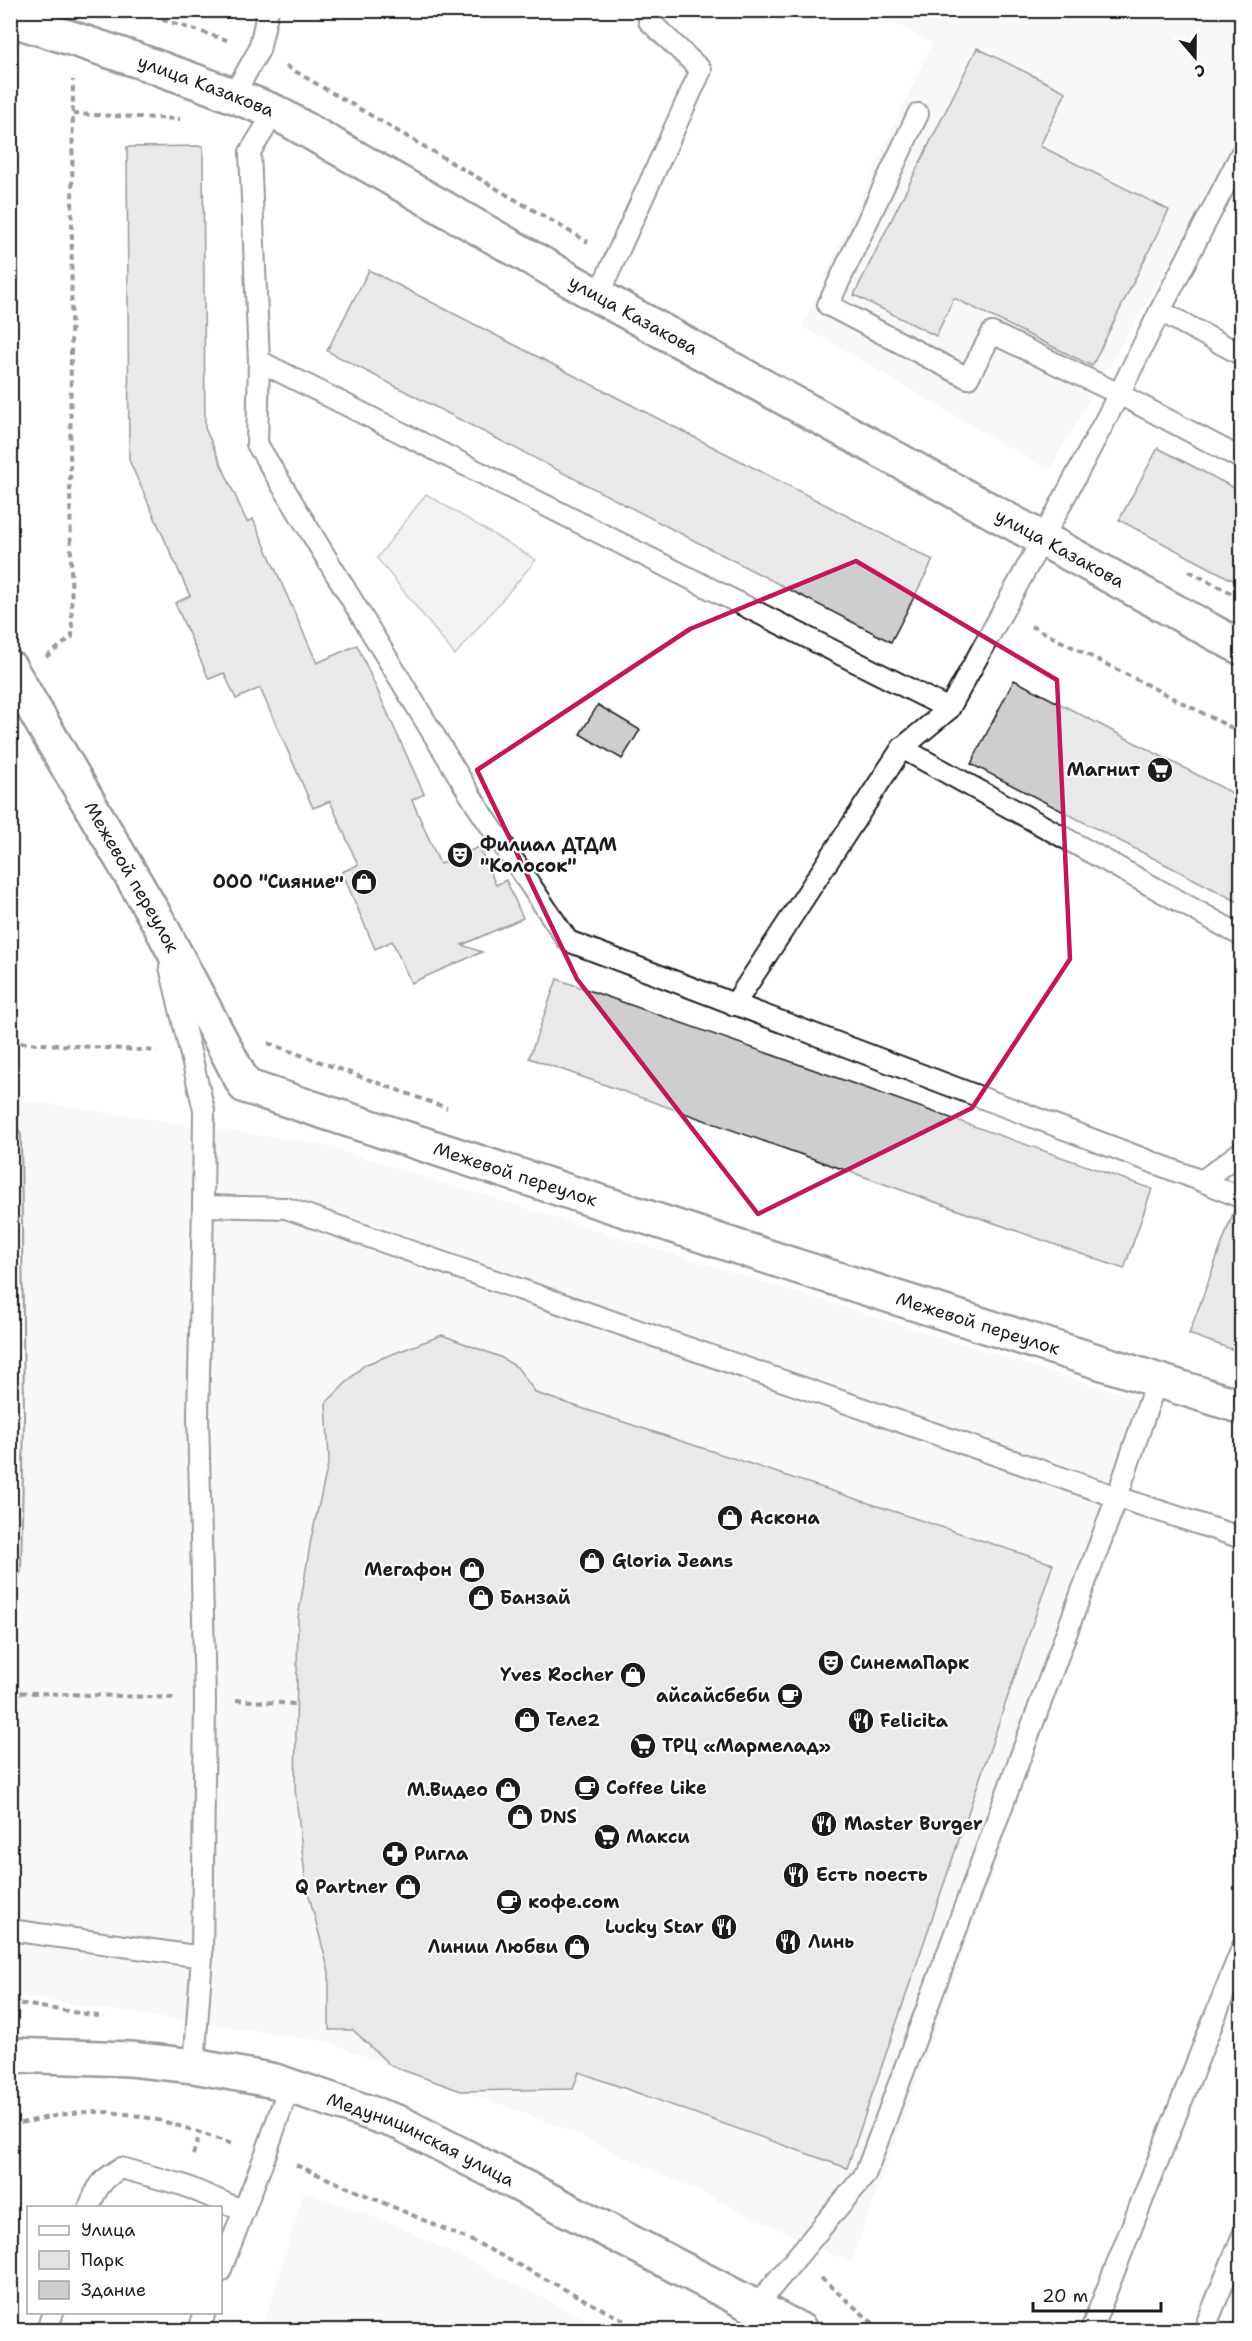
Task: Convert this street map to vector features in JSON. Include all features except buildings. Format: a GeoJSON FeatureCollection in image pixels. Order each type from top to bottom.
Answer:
{"type":"FeatureCollection","features":[{"type":"Feature","properties":{"kind":"street","name":"улица Казакова"},"geometry":{"type":"LineString","coordinates":[[10,19],[74,38],[234,94],[275,112],[598,296],[1242,648]]}},
{"type":"Feature","properties":{"kind":"street","name":"Межевой переулок"},"geometry":{"type":"LineString","coordinates":[[14,674],[159,923],[245,1086],[796,1266],[1242,1407]]}},
{"type":"Feature","properties":{"kind":"street","name":"Медуницинская улица"},"geometry":{"type":"LineString","coordinates":[[10,2055],[130,2060],[194,2066],[289,2086],[399,2123],[775,2321]]}},
{"type":"Feature","properties":{"kind":"lane"},"geometry":{"type":"LineString","coordinates":[[234,94],[259,50],[268,10]]}},
{"type":"Feature","properties":{"kind":"lane"},"geometry":{"type":"LineString","coordinates":[[598,296],[701,70],[649,21],[652,10]]}},
{"type":"Feature","properties":{"kind":"lane"},"geometry":{"type":"LineString","coordinates":[[275,112],[250,152],[259,361],[257,444],[477,806],[567,941],[1242,1198]]}},
{"type":"Feature","properties":{"kind":"lane"},"geometry":{"type":"LineString","coordinates":[[918,114],[828,305],[968,378],[992,333],[1119,394],[1242,459]]}},
{"type":"Feature","properties":{"kind":"lane"},"geometry":{"type":"LineString","coordinates":[[734,1005],[902,748],[949,710],[1119,394],[1242,152]]}},
{"type":"Feature","properties":{"kind":"lane"},"geometry":{"type":"LineString","coordinates":[[1160,311],[1242,355]]}},
{"type":"Feature","properties":{"kind":"lane"},"geometry":{"type":"LineString","coordinates":[[259,361],[949,710]]}},
{"type":"Feature","properties":{"kind":"lane"},"geometry":{"type":"LineString","coordinates":[[902,748],[1242,936]]}},
{"type":"Feature","properties":{"kind":"lane"},"geometry":{"type":"LineString","coordinates":[[159,923],[204,1110],[198,1415],[205,1699],[202,1957],[194,2066]]}},
{"type":"Feature","properties":{"kind":"lane"},"geometry":{"type":"LineString","coordinates":[[10,1137],[13,1418],[10,1569]]}},
{"type":"Feature","properties":{"kind":"lane"},"geometry":{"type":"LineString","coordinates":[[1202,1181],[1242,1151]]}},
{"type":"Feature","properties":{"kind":"lane"},"geometry":{"type":"LineString","coordinates":[[203,1206],[286,1209],[1117,1497],[1242,1538]]}},
{"type":"Feature","properties":{"kind":"lane"},"geometry":{"type":"LineString","coordinates":[[775,2321],[797,2257],[865,2175],[1117,1497],[1157,1379]]}},
{"type":"Feature","properties":{"kind":"lane"},"geometry":{"type":"LineString","coordinates":[[10,1930],[202,1957]]}},
{"type":"Feature","properties":{"kind":"lane"},"geometry":{"type":"LineString","coordinates":[[1091,2331],[1242,1948]]}},
{"type":"Feature","properties":{"kind":"lane"},"geometry":{"type":"LineString","coordinates":[[222,2267],[289,2086]]}},
{"type":"Feature","properties":{"kind":"lane"},"geometry":{"type":"LineString","coordinates":[[90,2206],[94,2192],[106,2176],[121,2168],[183,2185],[244,2211]]}},
{"type":"Feature","properties":{"kind":"lane"},"geometry":{"type":"LineString","coordinates":[[1204,2331],[1242,2237]]}},
{"type":"Feature","properties":{"kind":"lane"},"geometry":{"type":"LineString","coordinates":[[47,2331],[53,2314]]}},
{"type":"Feature","properties":{"kind":"lane"},"geometry":{"type":"LineString","coordinates":[[199,2331],[205,2314]]}},
{"type":"Feature","properties":{"kind":"path"},"geometry":{"type":"LineString","coordinates":[[132,10],[259,50],[616,258]]}},
{"type":"Feature","properties":{"kind":"path"},"geometry":{"type":"LineString","coordinates":[[14,674],[72,637],[70,472],[74,38]]}},
{"type":"Feature","properties":{"kind":"path"},"geometry":{"type":"LineString","coordinates":[[1189,571],[1242,599]]}},
{"type":"Feature","properties":{"kind":"path"},"geometry":{"type":"LineString","coordinates":[[1003,612],[1242,733]]}},
{"type":"Feature","properties":{"kind":"path"},"geometry":{"type":"LineString","coordinates":[[10,1692],[205,1699]]}},
{"type":"Feature","properties":{"kind":"path"},"geometry":{"type":"LineString","coordinates":[[231,1700],[295,1704]]}},
{"type":"Feature","properties":{"kind":"path"},"geometry":{"type":"LineString","coordinates":[[10,2104],[12,2114],[10,2116]]}},
{"type":"Feature","properties":{"kind":"path"},"geometry":{"type":"LineString","coordinates":[[10,2125],[53,2115],[97,2112],[140,2116],[176,2124],[266,2153],[479,2244],[642,2331]]}},
{"type":"Feature","properties":{"kind":"path"},"geometry":{"type":"LineString","coordinates":[[797,2257],[881,2331]]}},
{"type":"Feature","properties":{"kind":"highlighted area"},"geometry":{"type":"Polygon","coordinates":[[[856,561],[1057,680],[1070,959],[972,1108],[758,1214],[577,979],[477,770],[690,629],[856,561]]]}},
{"type":"Feature","properties":{"kind":"shaded area"},"geometry":{"type":"Polygon","coordinates":[[[876,11],[1241,11],[1241,138],[1049,471],[802,326],[932,43],[875,14],[876,11]]]}},
{"type":"Feature","properties":{"kind":"shaded area"},"geometry":{"type":"Polygon","coordinates":[[[10,1098],[320,1144],[1161,1406],[851,2263],[558,2126],[323,2041],[11,1995],[10,1098]]]}},
{"type":"Feature","properties":{"kind":"shaded area"},"geometry":{"type":"Polygon","coordinates":[[[304,2191],[394,2224],[608,2330],[262,2330],[304,2191]]]}},
{"type":"Feature","properties":{"kind":"green space"},"geometry":{"type":"Polygon","coordinates":[[[426,494],[536,560],[455,655],[377,558],[426,494]]]}},
{"type":"Feature","properties":{"kind":"place","name":"Магнит"},"geometry":{"type":"Point","coordinates":[1160,770]}},
{"type":"Feature","properties":{"kind":"place","name":"Филиал ДТДМ \"Колосок\""},"geometry":{"type":"Point","coordinates":[460,855]}},
{"type":"Feature","properties":{"kind":"place","name":"ООО \"Сияние\""},"geometry":{"type":"Point","coordinates":[364,882]}},
{"type":"Feature","properties":{"kind":"place","name":"Аскона"},"geometry":{"type":"Point","coordinates":[730,1518]}},
{"type":"Feature","properties":{"kind":"place","name":"Gloria Jeans"},"geometry":{"type":"Point","coordinates":[592,1561]}},
{"type":"Feature","properties":{"kind":"place","name":"Мегафон"},"geometry":{"type":"Point","coordinates":[472,1570]}},
{"type":"Feature","properties":{"kind":"place","name":"Банзай"},"geometry":{"type":"Point","coordinates":[481,1598]}},
{"type":"Feature","properties":{"kind":"place","name":"СинемаПарк"},"geometry":{"type":"Point","coordinates":[831,1663]}},
{"type":"Feature","properties":{"kind":"place","name":"Yves Rocher"},"geometry":{"type":"Point","coordinates":[633,1675]}},
{"type":"Feature","properties":{"kind":"place","name":"айсайсбеби"},"geometry":{"type":"Point","coordinates":[790,1696]}},
{"type":"Feature","properties":{"kind":"place","name":"Теле2"},"geometry":{"type":"Point","coordinates":[527,1720]}},
{"type":"Feature","properties":{"kind":"place","name":"Felicita"},"geometry":{"type":"Point","coordinates":[861,1721]}},
{"type":"Feature","properties":{"kind":"place","name":"ТРЦ «Мармелад»"},"geometry":{"type":"Point","coordinates":[643,1746]}},
{"type":"Feature","properties":{"kind":"place","name":"Coffee Like"},"geometry":{"type":"Point","coordinates":[587,1788]}},
{"type":"Feature","properties":{"kind":"place","name":"М.Видео"},"geometry":{"type":"Point","coordinates":[508,1790]}},
{"type":"Feature","properties":{"kind":"place","name":"DNS"},"geometry":{"type":"Point","coordinates":[520,1817]}},
{"type":"Feature","properties":{"kind":"place","name":"Master Burger"},"geometry":{"type":"Point","coordinates":[824,1824]}},
{"type":"Feature","properties":{"kind":"place","name":"Макси"},"geometry":{"type":"Point","coordinates":[607,1837]}},
{"type":"Feature","properties":{"kind":"place","name":"Ригла"},"geometry":{"type":"Point","coordinates":[395,1854]}},
{"type":"Feature","properties":{"kind":"place","name":"Есть поесть"},"geometry":{"type":"Point","coordinates":[796,1875]}},
{"type":"Feature","properties":{"kind":"place","name":"Q Partner"},"geometry":{"type":"Point","coordinates":[408,1887]}},
{"type":"Feature","properties":{"kind":"place","name":"кофе.com"},"geometry":{"type":"Point","coordinates":[509,1902]}},
{"type":"Feature","properties":{"kind":"place","name":"Lucky Star"},"geometry":{"type":"Point","coordinates":[724,1927]}},
{"type":"Feature","properties":{"kind":"place","name":"Линь"},"geometry":{"type":"Point","coordinates":[788,1942]}},
{"type":"Feature","properties":{"kind":"place","name":"Линии Любви"},"geometry":{"type":"Point","coordinates":[577,1947]}}]}
